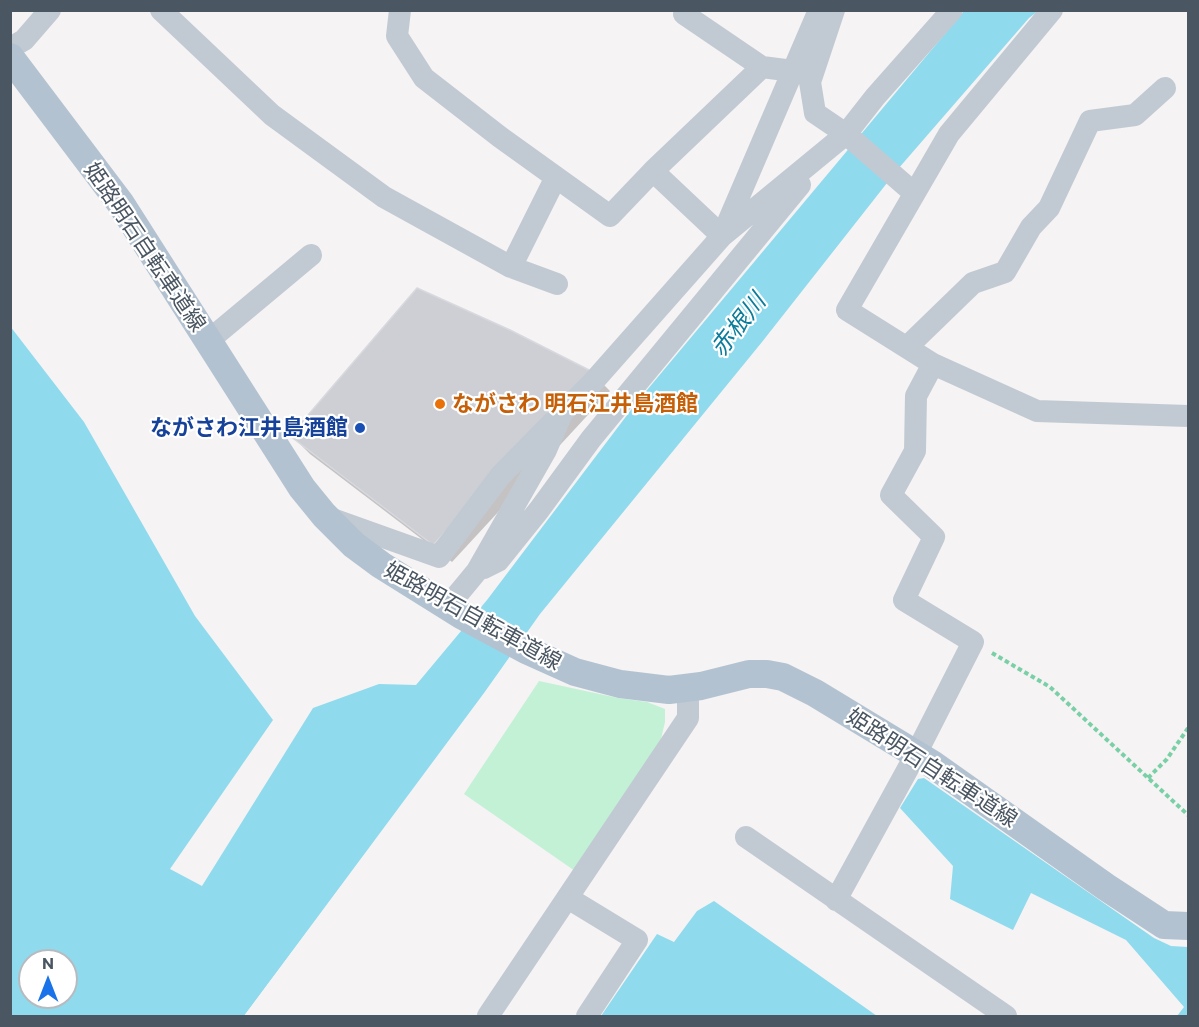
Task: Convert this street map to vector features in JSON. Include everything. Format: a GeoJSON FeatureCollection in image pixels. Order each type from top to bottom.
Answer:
{"type":"FeatureCollection","features":[{"type":"Feature","properties":{"kind":"main road","name":"姫路明石自転車道線"},"geometry":{"type":"LineString","coordinates":[[10,57],[121,204],[302,488],[324,515],[354,545],[381,565],[455,611],[526,650],[575,672],[620,684],[669,690],[749,674],[783,677],[815,693],[916,754],[1164,925],[1188,926]]}},
{"type":"Feature","properties":{"kind":"street"},"geometry":{"type":"LineString","coordinates":[[10,48],[24,40],[50,10]]}},
{"type":"Feature","properties":{"kind":"street"},"geometry":{"type":"LineString","coordinates":[[161,10],[281,122],[384,197],[511,267],[557,284]]}},
{"type":"Feature","properties":{"kind":"street"},"geometry":{"type":"LineString","coordinates":[[400,10],[397,36],[424,78],[500,137],[610,216],[653,171],[762,67]]}},
{"type":"Feature","properties":{"kind":"street"},"geometry":{"type":"LineString","coordinates":[[686,10],[684,14],[762,67],[793,71]]}},
{"type":"Feature","properties":{"kind":"street"},"geometry":{"type":"LineString","coordinates":[[722,236],[819,10]]}},
{"type":"Feature","properties":{"kind":"street"},"geometry":{"type":"LineString","coordinates":[[834,10],[810,82],[815,113],[838,141],[914,193]]}},
{"type":"Feature","properties":{"kind":"street"},"geometry":{"type":"LineString","coordinates":[[477,571],[498,561],[591,439],[875,97],[952,10]]}},
{"type":"Feature","properties":{"kind":"street"},"geometry":{"type":"LineString","coordinates":[[1052,10],[949,134],[847,310],[933,364],[1037,411],[1188,416]]}},
{"type":"Feature","properties":{"kind":"street"},"geometry":{"type":"LineString","coordinates":[[907,347],[973,283],[1005,272],[1031,227],[1049,208],[1090,121],[1135,115],[1165,88]]}},
{"type":"Feature","properties":{"kind":"street"},"geometry":{"type":"LineString","coordinates":[[324,515],[439,557],[500,476],[592,382],[722,236],[838,141]]}},
{"type":"Feature","properties":{"kind":"street"},"geometry":{"type":"LineString","coordinates":[[653,171],[722,236]]}},
{"type":"Feature","properties":{"kind":"street"},"geometry":{"type":"LineString","coordinates":[[511,267],[556,177]]}},
{"type":"Feature","properties":{"kind":"street"},"geometry":{"type":"LineString","coordinates":[[208,341],[310,255]]}},
{"type":"Feature","properties":{"kind":"street"},"geometry":{"type":"LineString","coordinates":[[836,900],[916,754],[973,642],[904,600],[934,537],[891,495],[915,451],[916,396],[933,364]]}},
{"type":"Feature","properties":{"kind":"street"},"geometry":{"type":"LineString","coordinates":[[455,611],[546,450],[562,413]]}},
{"type":"Feature","properties":{"kind":"street"},"geometry":{"type":"LineString","coordinates":[[488,1017],[688,718],[688,688]]}},
{"type":"Feature","properties":{"kind":"street"},"geometry":{"type":"LineString","coordinates":[[746,837],[1006,1017]]}},
{"type":"Feature","properties":{"kind":"street"},"geometry":{"type":"LineString","coordinates":[[568,898],[637,940],[587,1017]]}},
{"type":"Feature","properties":{"kind":"path"},"geometry":{"type":"LineString","coordinates":[[973,642],[1050,687],[1188,815]]}},
{"type":"Feature","properties":{"kind":"path"},"geometry":{"type":"LineString","coordinates":[[1148,778],[1167,759],[1188,728]]}},
{"type":"Feature","properties":{"kind":"green space"},"geometry":{"type":"Polygon","coordinates":[[[539,681],[647,702],[665,709],[661,739],[575,871],[464,794],[539,681]]]}},
{"type":"Feature","properties":{"kind":"water","name":"赤根川"},"geometry":{"type":"Polygon","coordinates":[[[964,11],[1038,11],[1029,18],[898,169],[762,342],[540,614],[244,1016],[11,1016],[10,326],[84,422],[195,616],[273,720],[170,869],[202,886],[313,708],[379,684],[416,685],[487,600],[637,402],[964,11]]]}},
{"type":"Feature","properties":{"kind":"water"},"geometry":{"type":"Polygon","coordinates":[[[924,778],[1154,938],[1171,946],[1188,947],[1188,1016],[1177,1016],[1184,1007],[1126,940],[1031,893],[1013,930],[950,899],[953,866],[900,808],[918,779],[924,778]]]}},
{"type":"Feature","properties":{"kind":"water"},"geometry":{"type":"Polygon","coordinates":[[[714,901],[877,1016],[601,1016],[657,934],[674,942],[697,911],[714,901]]]}},
{"type":"Feature","properties":{"kind":"pier"},"geometry":{"type":"Polygon","coordinates":[[[360,861],[362,863],[248,1016],[244,1016],[360,861]]]}},
{"type":"Feature","properties":{"kind":"building","name":"ながさわ 明石江井島酒館"},"geometry":{"type":"Polygon","coordinates":[[[417,288],[510,330],[593,372],[433,545],[290,436],[417,288]]]}},
{"type":"Feature","properties":{"kind":"place","name":"ながさわ 明石江井島酒館"},"geometry":{"type":"Point","coordinates":[440,404]}},
{"type":"Feature","properties":{"kind":"place","name":"ながさわ江井島酒館"},"geometry":{"type":"Point","coordinates":[360,428]}}]}
